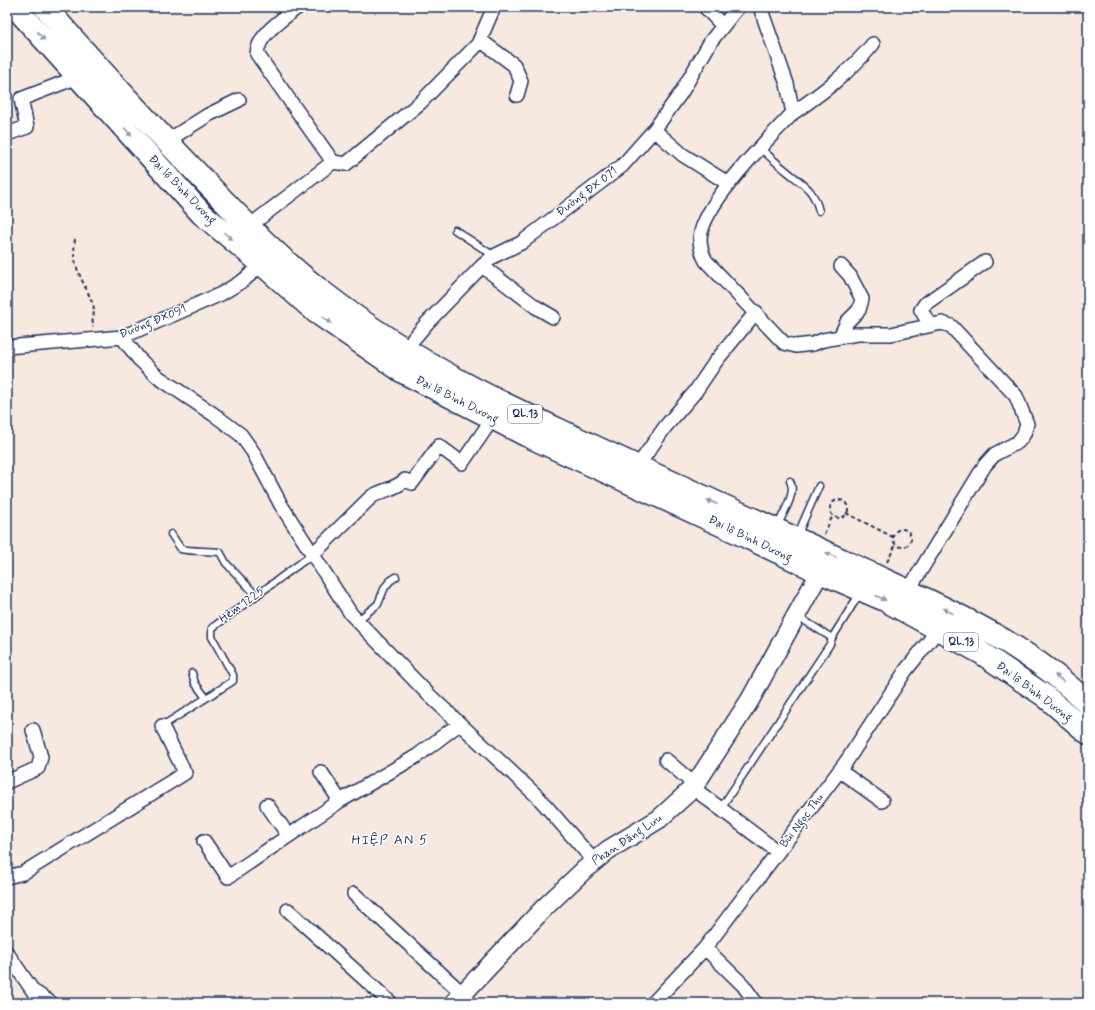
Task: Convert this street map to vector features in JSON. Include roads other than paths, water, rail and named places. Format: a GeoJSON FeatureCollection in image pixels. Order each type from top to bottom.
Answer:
{"type":"FeatureCollection","features":[{"type":"Feature","properties":{"kind":"highway","name":"Đại lộ Bình Dương"},"geometry":{"type":"LineString","coordinates":[[15,7],[202,214],[316,312],[403,372],[526,435],[820,572],[908,591],[984,631],[1047,669],[1072,688],[1088,704]]}},
{"type":"Feature","properties":{"kind":"highway","name":"Đại lộ Bình Dương"},"geometry":{"type":"LineString","coordinates":[[45,7],[167,141],[248,227],[318,288],[370,328],[471,387],[637,467],[818,549],[870,584],[885,600],[980,652],[1045,696],[1088,733]]}},
{"type":"Feature","properties":{"kind":"street"},"geometry":{"type":"LineString","coordinates":[[298,7],[271,29],[257,47],[257,54],[333,162],[346,164],[421,102],[480,40],[494,7]]}},
{"type":"Feature","properties":{"kind":"street"},"geometry":{"type":"LineString","coordinates":[[705,7],[722,25]]}},
{"type":"Feature","properties":{"kind":"street","name":"Đường ĐX 071"},"geometry":{"type":"LineString","coordinates":[[405,349],[427,323],[482,266],[494,256],[521,243],[622,166],[654,130],[681,93],[722,25],[738,7]]}},
{"type":"Feature","properties":{"kind":"street"},"geometry":{"type":"LineString","coordinates":[[760,7],[787,84],[793,113]]}},
{"type":"Feature","properties":{"kind":"street"},"geometry":{"type":"LineString","coordinates":[[480,40],[514,65],[521,81],[518,95]]}},
{"type":"Feature","properties":{"kind":"street"},"geometry":{"type":"LineString","coordinates":[[873,44],[861,58],[829,88],[793,113],[760,148],[729,184],[712,208],[700,237],[702,252],[706,261],[784,343],[796,346],[813,344],[823,340],[857,334],[891,334],[942,323],[951,326],[1016,396],[1027,424],[1024,434],[1018,442],[995,454],[984,465],[908,591]]}},
{"type":"Feature","properties":{"kind":"street"},"geometry":{"type":"LineString","coordinates":[[7,134],[27,127],[21,99],[78,77]]}},
{"type":"Feature","properties":{"kind":"street"},"geometry":{"type":"LineString","coordinates":[[167,141],[208,115],[239,100]]}},
{"type":"Feature","properties":{"kind":"street"},"geometry":{"type":"LineString","coordinates":[[654,130],[683,155],[729,184]]}},
{"type":"Feature","properties":{"kind":"street"},"geometry":{"type":"LineString","coordinates":[[248,227],[333,162]]}},
{"type":"Feature","properties":{"kind":"street"},"geometry":{"type":"LineString","coordinates":[[930,325],[921,310],[925,304],[985,262]]}},
{"type":"Feature","properties":{"kind":"street","name":"Đường ĐX091"},"geometry":{"type":"LineString","coordinates":[[7,347],[122,337],[153,325],[221,294],[244,280],[262,264]]}},
{"type":"Feature","properties":{"kind":"street"},"geometry":{"type":"LineString","coordinates":[[482,266],[536,307],[553,317]]}},
{"type":"Feature","properties":{"kind":"street"},"geometry":{"type":"LineString","coordinates":[[840,337],[847,322],[859,310],[862,299],[850,276],[841,266]]}},
{"type":"Feature","properties":{"kind":"street"},"geometry":{"type":"LineString","coordinates":[[637,467],[665,427],[695,392],[716,361],[756,312]]}},
{"type":"Feature","properties":{"kind":"street"},"geometry":{"type":"LineString","coordinates":[[122,337],[139,359],[158,377],[216,416],[241,435],[253,452],[281,505],[351,614],[428,694],[538,797],[594,861]]}},
{"type":"Feature","properties":{"kind":"street","name":"Hẻm 1225"},"geometry":{"type":"LineString","coordinates":[[313,554],[372,497],[382,490],[399,486],[405,480],[412,483],[439,446],[466,467],[493,418]]}},
{"type":"Feature","properties":{"kind":"street","name":"Phan Đăng Lưu"},"geometry":{"type":"LineString","coordinates":[[458,998],[544,908],[594,861],[608,850],[659,819],[693,788],[750,700],[820,572]]}},
{"type":"Feature","properties":{"kind":"street","name":"Bùi Ngọc Thu"},"geometry":{"type":"LineString","coordinates":[[653,1003],[705,948],[840,771],[906,670],[938,630]]}},
{"type":"Feature","properties":{"kind":"street"},"geometry":{"type":"LineString","coordinates":[[204,841],[228,877],[340,800],[417,756],[459,724]]}},
{"type":"Feature","properties":{"kind":"street","name":"Hẻm 1225"},"geometry":{"type":"LineString","coordinates":[[7,877],[23,873],[185,773],[162,726]]}},
{"type":"Feature","properties":{"kind":"street"},"geometry":{"type":"LineString","coordinates":[[7,782],[38,768],[41,757],[33,730]]}},
{"type":"Feature","properties":{"kind":"street"},"geometry":{"type":"LineString","coordinates":[[666,760],[687,778],[693,788],[778,852]]}},
{"type":"Feature","properties":{"kind":"street"},"geometry":{"type":"LineString","coordinates":[[840,771],[882,800]]}},
{"type":"Feature","properties":{"kind":"street"},"geometry":{"type":"LineString","coordinates":[[321,772],[340,800]]}},
{"type":"Feature","properties":{"kind":"street"},"geometry":{"type":"LineString","coordinates":[[267,805],[288,835]]}},
{"type":"Feature","properties":{"kind":"street"},"geometry":{"type":"LineString","coordinates":[[354,894],[458,998]]}},
{"type":"Feature","properties":{"kind":"street"},"geometry":{"type":"LineString","coordinates":[[288,910],[391,1003]]}},
{"type":"Feature","properties":{"kind":"street"},"geometry":{"type":"LineString","coordinates":[[705,948],[743,985],[756,1003]]}},
{"type":"Feature","properties":{"kind":"street"},"geometry":{"type":"LineString","coordinates":[[7,953],[33,991],[50,1003]]}},
{"type":"Feature","properties":{"kind":"lane"},"geometry":{"type":"LineString","coordinates":[[760,148],[789,174],[808,187],[817,200],[819,211]]}},
{"type":"Feature","properties":{"kind":"lane"},"geometry":{"type":"LineString","coordinates":[[454,230],[494,256]]}},
{"type":"Feature","properties":{"kind":"lane"},"geometry":{"type":"LineString","coordinates":[[775,530],[789,500],[792,490],[790,481]]}},
{"type":"Feature","properties":{"kind":"lane"},"geometry":{"type":"LineString","coordinates":[[796,539],[819,486]]}},
{"type":"Feature","properties":{"kind":"lane"},"geometry":{"type":"LineString","coordinates":[[170,534],[181,549],[194,552],[205,550],[220,552],[226,563],[256,595]]}},
{"type":"Feature","properties":{"kind":"lane","name":"Hẻm 1225"},"geometry":{"type":"LineString","coordinates":[[162,726],[233,681],[233,675],[212,637],[212,628],[313,554]]}},
{"type":"Feature","properties":{"kind":"lane"},"geometry":{"type":"LineString","coordinates":[[357,621],[378,604],[386,587],[390,581],[396,577]]}},
{"type":"Feature","properties":{"kind":"lane"},"geometry":{"type":"LineString","coordinates":[[721,808],[830,644],[832,638],[870,584]]}},
{"type":"Feature","properties":{"kind":"lane"},"geometry":{"type":"LineString","coordinates":[[795,616],[832,638]]}},
{"type":"Feature","properties":{"kind":"lane"},"geometry":{"type":"LineString","coordinates":[[192,673],[195,683],[206,698]]}},
{"type":"Feature","properties":{"kind":"district","name":"HIỆP AN 5"},"geometry":{"type":"Point","coordinates":[390,840]}}]}
